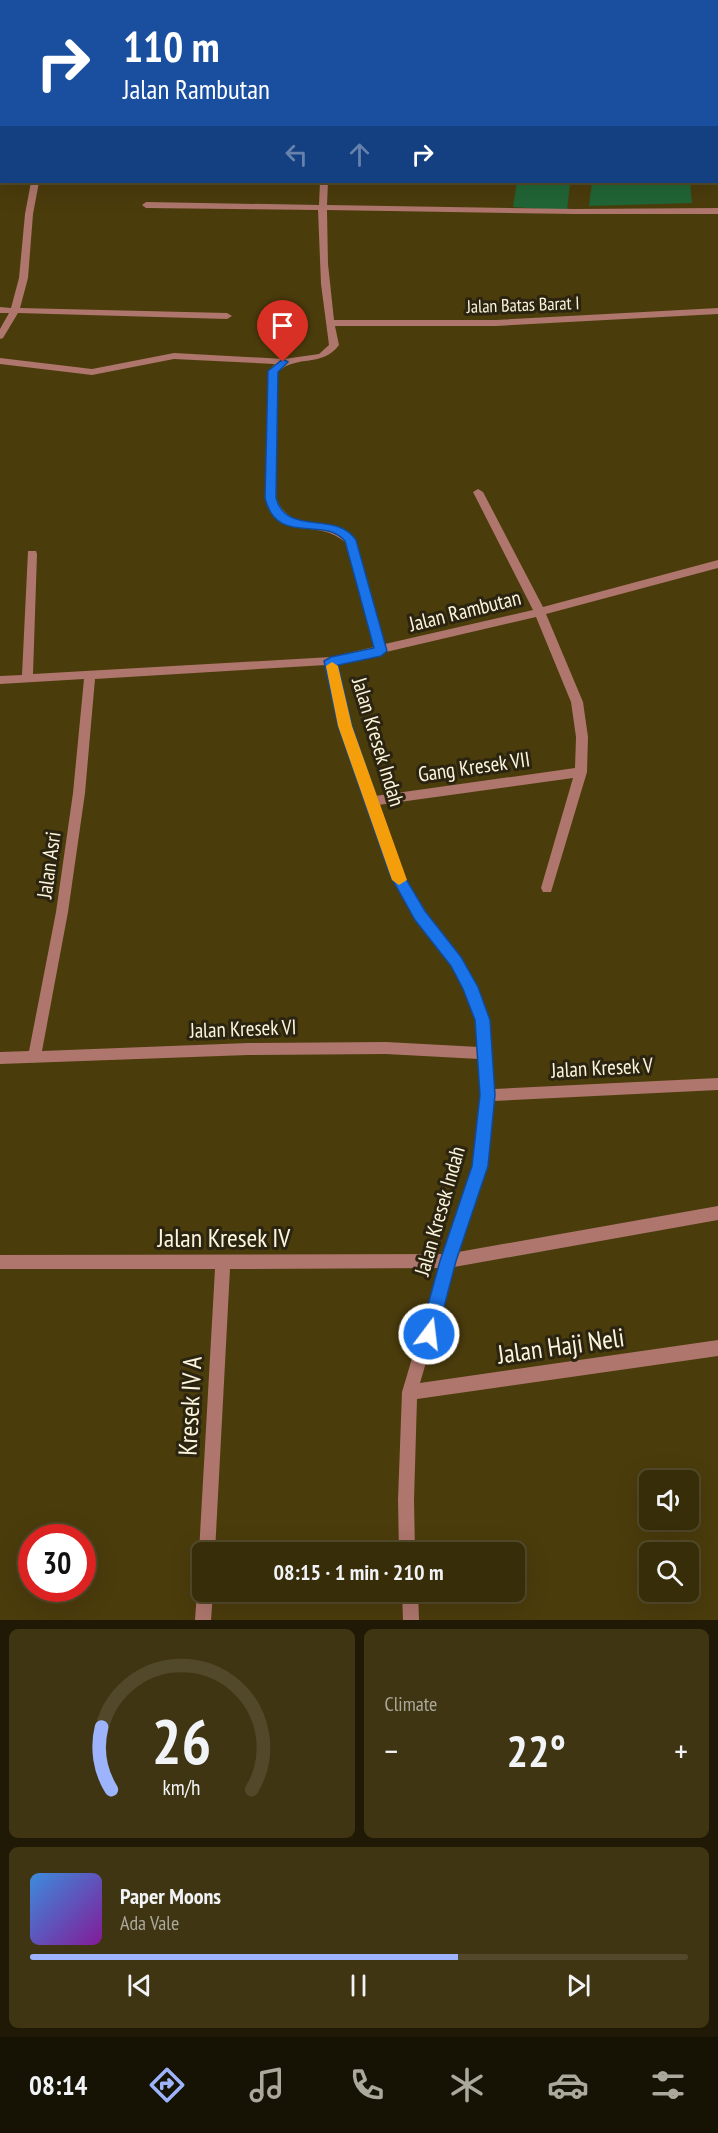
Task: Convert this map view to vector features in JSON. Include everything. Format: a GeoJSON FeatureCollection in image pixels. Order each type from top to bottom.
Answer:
{"type":"FeatureCollection","features":[{"type":"Feature","properties":{"kind":"street"},"geometry":{"type":"LineString","coordinates":[[0,336],[14,311],[22,289],[29,237],[29,211],[35,183]]}},
{"type":"Feature","properties":{"kind":"street"},"geometry":{"type":"LineString","coordinates":[[0,362],[92,372],[174,356],[283,362],[319,357],[331,351],[334,345],[330,323],[322,206],[324,183]]}},
{"type":"Feature","properties":{"kind":"street"},"geometry":{"type":"LineString","coordinates":[[146,205],[322,206],[572,214],[718,212]]}},
{"type":"Feature","properties":{"kind":"street"},"geometry":{"type":"LineString","coordinates":[[0,310],[227,316]]}},
{"type":"Feature","properties":{"kind":"street","name":"Jalan Batas Barat I"},"geometry":{"type":"LineString","coordinates":[[330,323],[496,323],[718,311]]}},
{"type":"Feature","properties":{"kind":"street"},"geometry":{"type":"LineString","coordinates":[[283,362],[273,371],[271,498],[273,509],[281,518],[299,525],[332,527],[343,531],[350,540],[381,651]]}},
{"type":"Feature","properties":{"kind":"street"},"geometry":{"type":"LineString","coordinates":[[478,492],[540,612],[577,702],[582,737],[581,772],[548,888]]}},
{"type":"Feature","properties":{"kind":"street"},"geometry":{"type":"LineString","coordinates":[[27,679],[32,554]]}},
{"type":"Feature","properties":{"kind":"street","name":"Jalan Rambutan"},"geometry":{"type":"LineString","coordinates":[[0,680],[331,661],[540,612],[718,564]]}},
{"type":"Feature","properties":{"kind":"street","name":"Jalan Kresek Indah"},"geometry":{"type":"LineString","coordinates":[[331,661],[345,726],[397,875],[420,915],[456,962],[470,987],[482,1020],[486,1053],[488,1095],[480,1166],[448,1261],[410,1392],[407,1542]]}},
{"type":"Feature","properties":{"kind":"street","name":"Jalan Asri"},"geometry":{"type":"LineString","coordinates":[[34,1058],[62,912],[79,794],[90,676]]}},
{"type":"Feature","properties":{"kind":"street","name":"Gang Kresek VII"},"geometry":{"type":"LineString","coordinates":[[372,801],[581,772]]}},
{"type":"Feature","properties":{"kind":"street","name":"Jalan Kresek VI"},"geometry":{"type":"LineString","coordinates":[[0,1058],[248,1048],[386,1048],[486,1053]]}},
{"type":"Feature","properties":{"kind":"street","name":"Jalan Kresek V"},"geometry":{"type":"LineString","coordinates":[[488,1095],[718,1084]]}},
{"type":"Feature","properties":{"kind":"street","name":"Jalan Kresek IV"},"geometry":{"type":"LineString","coordinates":[[0,1262],[448,1261],[718,1214]]}},
{"type":"Feature","properties":{"kind":"street","name":"Kresek IV A"},"geometry":{"type":"LineString","coordinates":[[208,1542],[224,1262]]}},
{"type":"Feature","properties":{"kind":"street","name":"Jalan Haji Neli"},"geometry":{"type":"LineString","coordinates":[[410,1392],[718,1348]]}},
{"type":"Feature","properties":{"kind":"street"},"geometry":{"type":"LineString","coordinates":[[203,1620],[204,1602]]}},
{"type":"Feature","properties":{"kind":"street"},"geometry":{"type":"LineString","coordinates":[[410,1602],[411,1620]]}},
{"type":"Feature","properties":{"kind":"green space"},"geometry":{"type":"Polygon","coordinates":[[[517,183],[570,183],[567,211],[513,207],[517,183]]]}},
{"type":"Feature","properties":{"kind":"green space"},"geometry":{"type":"Polygon","coordinates":[[[592,183],[690,183],[692,203],[589,206],[592,183]]]}},
{"type":"Feature","properties":{"kind":"slow traffic"},"geometry":{"type":"LineString","coordinates":[[332,666],[345,726],[399,880]]}},
{"type":"Feature","properties":{"kind":"route"},"geometry":{"type":"LineString","coordinates":[[283,362],[273,371],[271,498],[273,509],[281,518],[299,525],[332,527],[343,531],[350,540],[381,651],[331,661],[345,726],[397,875],[420,915],[456,962],[470,987],[482,1020],[488,1095],[480,1166],[448,1261],[429,1334]]}}]}
